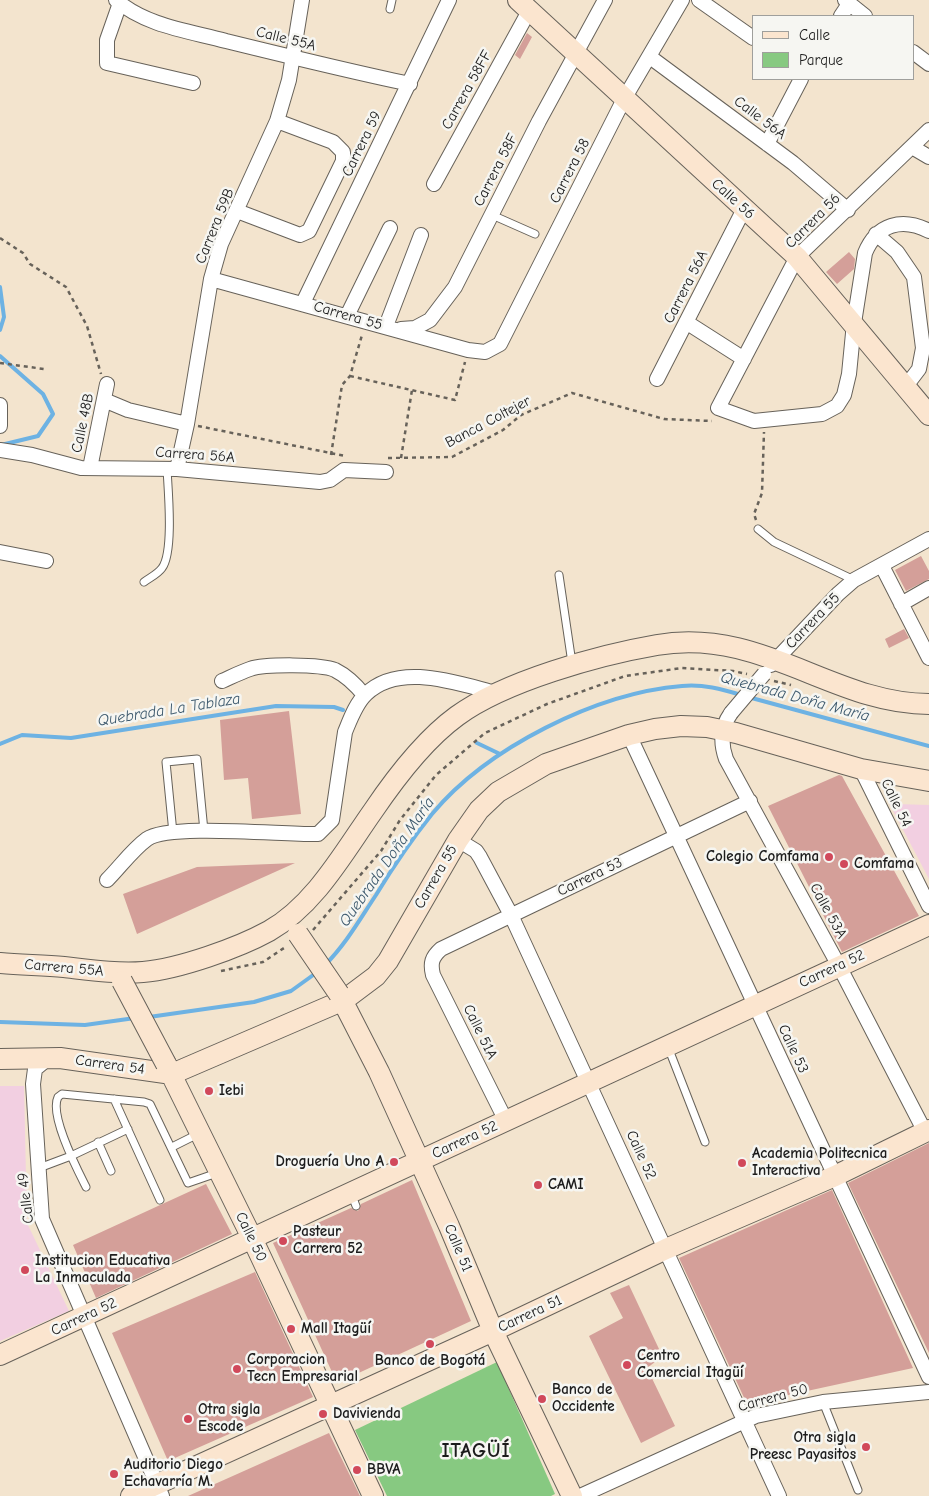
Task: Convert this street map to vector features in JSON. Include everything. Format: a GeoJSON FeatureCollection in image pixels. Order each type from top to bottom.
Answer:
{"type":"FeatureCollection","features":[{"type":"Feature","properties":{"kind":"street","name":"Carrera 59B"},"geometry":{"type":"LineString","coordinates":[[172,469],[187,424],[211,279],[221,244],[277,120],[289,80],[302,0]]}},
{"type":"Feature","properties":{"kind":"street","name":"Carrera 59"},"geometry":{"type":"LineString","coordinates":[[304,303],[449,0]]}},
{"type":"Feature","properties":{"kind":"street","name":"Carrera 58F"},"geometry":{"type":"LineString","coordinates":[[391,328],[415,328],[430,320],[455,287],[575,54],[605,0]]}},
{"type":"Feature","properties":{"kind":"street","name":"Carrera 58"},"geometry":{"type":"LineString","coordinates":[[485,352],[500,344],[624,99],[682,0]]}},
{"type":"Feature","properties":{"kind":"street"},"geometry":{"type":"LineString","coordinates":[[699,0],[752,37]]}},
{"type":"Feature","properties":{"kind":"street","name":"Calle 55A"},"geometry":{"type":"LineString","coordinates":[[118,2],[129,12],[156,22],[293,58],[410,84]]}},
{"type":"Feature","properties":{"kind":"street"},"geometry":{"type":"LineString","coordinates":[[118,2],[107,40],[107,63],[193,83]]}},
{"type":"Feature","properties":{"kind":"street"},"geometry":{"type":"LineString","coordinates":[[841,15],[847,2],[864,15]]}},
{"type":"Feature","properties":{"kind":"street","name":"Calle 56"},"geometry":{"type":"LineString","coordinates":[[522,3],[797,258],[854,323],[929,415]]}},
{"type":"Feature","properties":{"kind":"street","name":"Carrera 58FF"},"geometry":{"type":"LineString","coordinates":[[434,184],[522,3]]}},
{"type":"Feature","properties":{"kind":"street"},"geometry":{"type":"LineString","coordinates":[[914,53],[929,64]]}},
{"type":"Feature","properties":{"kind":"street","name":"Calle 56A"},"geometry":{"type":"LineString","coordinates":[[650,57],[767,144],[848,210]]}},
{"type":"Feature","properties":{"kind":"street"},"geometry":{"type":"LineString","coordinates":[[767,144],[800,80]]}},
{"type":"Feature","properties":{"kind":"street"},"geometry":{"type":"LineString","coordinates":[[237,211],[300,235],[309,232],[343,160],[343,152],[334,142],[277,120]]}},
{"type":"Feature","properties":{"kind":"street","name":"Carrera 56"},"geometry":{"type":"LineString","coordinates":[[716,415],[797,258],[929,130]]}},
{"type":"Feature","properties":{"kind":"street"},"geometry":{"type":"LineString","coordinates":[[912,146],[929,157]]}},
{"type":"Feature","properties":{"kind":"street","name":"Carrera 56A"},"geometry":{"type":"LineString","coordinates":[[656,379],[744,209]]}},
{"type":"Feature","properties":{"kind":"street"},"geometry":{"type":"LineString","coordinates":[[716,415],[754,421],[822,414],[837,406],[844,395],[849,374],[854,323],[865,253],[876,234],[883,228],[904,224],[919,226],[929,231]]}},
{"type":"Feature","properties":{"kind":"street"},"geometry":{"type":"LineString","coordinates":[[347,316],[390,228]]}},
{"type":"Feature","properties":{"kind":"street"},"geometry":{"type":"LineString","coordinates":[[876,234],[897,252],[910,268],[914,277],[926,344],[919,369],[906,386]]}},
{"type":"Feature","properties":{"kind":"street"},"geometry":{"type":"LineString","coordinates":[[391,328],[421,235]]}},
{"type":"Feature","properties":{"kind":"street","name":"Carrera 55"},"geometry":{"type":"LineString","coordinates":[[211,279],[304,303],[468,350],[485,352]]}},
{"type":"Feature","properties":{"kind":"street"},"geometry":{"type":"LineString","coordinates":[[686,322],[744,359]]}},
{"type":"Feature","properties":{"kind":"street"},"geometry":{"type":"LineString","coordinates":[[106,391],[128,410],[187,424]]}},
{"type":"Feature","properties":{"kind":"street","name":"Calle 48B"},"geometry":{"type":"LineString","coordinates":[[90,468],[106,391]]}},
{"type":"Feature","properties":{"kind":"street"},"geometry":{"type":"LineString","coordinates":[[0,405],[0,426]]}},
{"type":"Feature","properties":{"kind":"street","name":"Carrera 56A"},"geometry":{"type":"LineString","coordinates":[[0,450],[90,468],[172,469],[320,482],[330,480],[344,470],[386,472]]}},
{"type":"Feature","properties":{"kind":"street","name":"Carrera 55"},"geometry":{"type":"LineString","coordinates":[[727,722],[777,658],[838,594],[854,580],[929,539]]}},
{"type":"Feature","properties":{"kind":"street"},"geometry":{"type":"LineString","coordinates":[[0,552],[46,561]]}},
{"type":"Feature","properties":{"kind":"street"},"geometry":{"type":"LineString","coordinates":[[882,566],[929,658]]}},
{"type":"Feature","properties":{"kind":"street"},"geometry":{"type":"LineString","coordinates":[[901,604],[929,588]]}},
{"type":"Feature","properties":{"kind":"street","name":"Carrera 55A"},"geometry":{"type":"LineString","coordinates":[[0,963],[120,977],[146,972],[221,951],[292,926],[304,903],[336,864],[386,791],[416,756],[455,717],[496,692],[573,666],[656,645],[714,642],[777,658]]}},
{"type":"Feature","properties":{"kind":"street"},"geometry":{"type":"LineString","coordinates":[[777,658],[872,696],[901,702],[929,704]]}},
{"type":"Feature","properties":{"kind":"street"},"geometry":{"type":"LineString","coordinates":[[222,681],[251,668],[267,666],[302,666],[334,669],[350,679],[364,695]]}},
{"type":"Feature","properties":{"kind":"street"},"geometry":{"type":"LineString","coordinates":[[107,880],[148,838],[173,833],[204,831],[318,834],[332,820],[346,732],[364,695],[385,680],[419,677],[496,692]]}},
{"type":"Feature","properties":{"kind":"street","name":"Carrera 55"},"geometry":{"type":"LineString","coordinates":[[169,1069],[342,997],[376,976],[388,961],[458,840],[479,810],[498,792],[520,777],[546,764],[629,735],[655,728],[727,722],[861,769],[929,781]]}},
{"type":"Feature","properties":{"kind":"street","name":"Calle 53A"},"geometry":{"type":"LineString","coordinates":[[727,722],[723,750],[927,1131]]}},
{"type":"Feature","properties":{"kind":"street","name":"Calle 53"},"geometry":{"type":"LineString","coordinates":[[629,735],[929,1377]]}},
{"type":"Feature","properties":{"kind":"street","name":"Calle 54"},"geometry":{"type":"LineString","coordinates":[[861,769],[929,906]]}},
{"type":"Feature","properties":{"kind":"street","name":"Carrera 53"},"geometry":{"type":"LineString","coordinates":[[433,956],[441,949],[750,801]]}},
{"type":"Feature","properties":{"kind":"street","name":"Calle 52"},"geometry":{"type":"LineString","coordinates":[[458,840],[476,851],[511,915],[590,1082],[780,1496]]}},
{"type":"Feature","properties":{"kind":"street","name":"Carrera 52"},"geometry":{"type":"LineString","coordinates":[[0,1355],[252,1238],[354,1199],[418,1162],[929,925]]}},
{"type":"Feature","properties":{"kind":"street","name":"Calle 51"},"geometry":{"type":"LineString","coordinates":[[292,926],[342,997],[494,1331],[572,1496]]}},
{"type":"Feature","properties":{"kind":"street","name":"Calle 51A"},"geometry":{"type":"LineString","coordinates":[[433,956],[431,965],[433,975],[506,1121]]}},
{"type":"Feature","properties":{"kind":"street","name":"Calle 50"},"geometry":{"type":"LineString","coordinates":[[120,977],[169,1069],[220,1172],[373,1496]]}},
{"type":"Feature","properties":{"kind":"street","name":"Carrera 54"},"geometry":{"type":"LineString","coordinates":[[0,1059],[60,1058],[169,1069]]}},
{"type":"Feature","properties":{"kind":"street","name":"Calle 49"},"geometry":{"type":"LineString","coordinates":[[47,1059],[35,1069],[33,1084],[42,1219],[159,1490]]}},
{"type":"Feature","properties":{"kind":"street","name":"Carrera 51"},"geometry":{"type":"LineString","coordinates":[[130,1496],[159,1490],[331,1406],[666,1249],[835,1176],[927,1131]]}},
{"type":"Feature","properties":{"kind":"street","name":"Carrera 50"},"geometry":{"type":"LineString","coordinates":[[580,1496],[746,1420],[823,1402],[929,1392]]}},
{"type":"Feature","properties":{"kind":"lane"},"geometry":{"type":"LineString","coordinates":[[390,8],[392,0]]}},
{"type":"Feature","properties":{"kind":"lane"},"geometry":{"type":"LineString","coordinates":[[492,215],[535,234]]}},
{"type":"Feature","properties":{"kind":"lane"},"geometry":{"type":"LineString","coordinates":[[144,582],[162,569],[165,561],[170,518],[172,469]]}},
{"type":"Feature","properties":{"kind":"lane"},"geometry":{"type":"LineString","coordinates":[[758,529],[774,542],[854,580]]}},
{"type":"Feature","properties":{"kind":"lane"},"geometry":{"type":"LineString","coordinates":[[559,575],[573,666]]}},
{"type":"Feature","properties":{"kind":"lane"},"geometry":{"type":"LineString","coordinates":[[173,833],[166,762],[197,759],[204,831]]}},
{"type":"Feature","properties":{"kind":"lane"},"geometry":{"type":"LineString","coordinates":[[668,1047],[705,1142]]}},
{"type":"Feature","properties":{"kind":"lane"},"geometry":{"type":"LineString","coordinates":[[86,1187],[71,1156],[55,1108],[58,1097],[68,1094],[150,1104],[188,1183],[191,1184],[220,1172]]}},
{"type":"Feature","properties":{"kind":"lane"},"geometry":{"type":"LineString","coordinates":[[114,1099],[160,1200]]}},
{"type":"Feature","properties":{"kind":"lane"},"geometry":{"type":"LineString","coordinates":[[39,1168],[71,1156],[128,1129]]}},
{"type":"Feature","properties":{"kind":"lane"},"geometry":{"type":"LineString","coordinates":[[172,1147],[200,1132]]}},
{"type":"Feature","properties":{"kind":"lane"},"geometry":{"type":"LineString","coordinates":[[98,1142],[111,1171]]}},
{"type":"Feature","properties":{"kind":"lane"},"geometry":{"type":"LineString","coordinates":[[823,1402],[858,1490]]}},
{"type":"Feature","properties":{"kind":"path"},"geometry":{"type":"LineString","coordinates":[[0,238],[23,253],[30,264],[66,287],[87,326],[106,391]]}},
{"type":"Feature","properties":{"kind":"path"},"geometry":{"type":"LineString","coordinates":[[331,455],[342,385],[350,376],[366,322]]}},
{"type":"Feature","properties":{"kind":"path"},"geometry":{"type":"LineString","coordinates":[[350,376],[455,400],[468,350]]}},
{"type":"Feature","properties":{"kind":"path"},"geometry":{"type":"LineString","coordinates":[[1,363],[44,369]]}},
{"type":"Feature","properties":{"kind":"path"},"geometry":{"type":"LineString","coordinates":[[401,458],[412,390]]}},
{"type":"Feature","properties":{"kind":"path","name":"Banca Coltejer"},"geometry":{"type":"LineString","coordinates":[[380,458],[452,457],[503,430],[521,415],[572,393],[664,419],[716,415]]}},
{"type":"Feature","properties":{"kind":"path"},"geometry":{"type":"LineString","coordinates":[[758,529],[754,514],[762,493],[764,420]]}},
{"type":"Feature","properties":{"kind":"path"},"geometry":{"type":"LineString","coordinates":[[187,424],[331,455],[348,456]]}},
{"type":"Feature","properties":{"kind":"path"},"geometry":{"type":"LineString","coordinates":[[755,434],[763,437]]}},
{"type":"Feature","properties":{"kind":"shaded area"},"geometry":{"type":"Polygon","coordinates":[[[888,801],[895,804],[929,805],[929,879],[888,801]]]}},
{"type":"Feature","properties":{"kind":"shaded area"},"geometry":{"type":"Polygon","coordinates":[[[0,1086],[24,1086],[27,1223],[69,1311],[0,1341],[0,1086]]]}},
{"type":"Feature","properties":{"kind":"green space"},"geometry":{"type":"Polygon","coordinates":[[[497,1362],[555,1494],[551,1496],[387,1496],[355,1430],[497,1362]]]}},
{"type":"Feature","properties":{"kind":"building"},"geometry":{"type":"Polygon","coordinates":[[[527,33],[532,37],[520,59],[515,55],[527,33]]]}},
{"type":"Feature","properties":{"kind":"building"},"geometry":{"type":"Polygon","coordinates":[[[849,252],[855,259],[854,269],[837,284],[826,272],[849,252]]]}},
{"type":"Feature","properties":{"kind":"building"},"geometry":{"type":"Polygon","coordinates":[[[921,556],[929,571],[929,579],[906,591],[895,570],[921,556]]]}},
{"type":"Feature","properties":{"kind":"building"},"geometry":{"type":"Polygon","coordinates":[[[904,629],[909,638],[889,648],[885,639],[904,629]]]}},
{"type":"Feature","properties":{"kind":"building"},"geometry":{"type":"Polygon","coordinates":[[[289,711],[301,814],[252,819],[248,778],[224,780],[220,720],[289,711]]]}},
{"type":"Feature","properties":{"kind":"building","name":"Comfama"},"geometry":{"type":"Polygon","coordinates":[[[839,775],[842,776],[919,916],[842,952],[768,806],[839,775]]]}},
{"type":"Feature","properties":{"kind":"building"},"geometry":{"type":"Polygon","coordinates":[[[295,863],[137,934],[123,894],[197,867],[295,863]]]}},
{"type":"Feature","properties":{"kind":"building"},"geometry":{"type":"Polygon","coordinates":[[[929,1143],[929,1353],[848,1183],[929,1143]]]}},
{"type":"Feature","properties":{"kind":"building"},"geometry":{"type":"Polygon","coordinates":[[[412,1180],[471,1321],[337,1383],[273,1243],[351,1208],[358,1211],[361,1204],[412,1180]]]}},
{"type":"Feature","properties":{"kind":"building"},"geometry":{"type":"Polygon","coordinates":[[[206,1184],[232,1234],[96,1298],[73,1245],[206,1184]]]}},
{"type":"Feature","properties":{"kind":"building"},"geometry":{"type":"Polygon","coordinates":[[[832,1190],[913,1368],[747,1404],[679,1258],[832,1190]]]}},
{"type":"Feature","properties":{"kind":"building"},"geometry":{"type":"Polygon","coordinates":[[[255,1272],[313,1397],[168,1461],[112,1333],[255,1272]]]}},
{"type":"Feature","properties":{"kind":"building","name":"Centro Comercial Itagüí"},"geometry":{"type":"Polygon","coordinates":[[[629,1285],[659,1349],[655,1362],[647,1368],[675,1426],[641,1443],[589,1336],[623,1318],[610,1293],[629,1285]]]}},
{"type":"Feature","properties":{"kind":"building"},"geometry":{"type":"Polygon","coordinates":[[[329,1433],[360,1496],[188,1496],[329,1433]]]}},
{"type":"Feature","properties":{"kind":"waterway","name":"Quebrada La Tablaza"},"geometry":{"type":"LineString","coordinates":[[0,287],[4,317],[0,330]]}},
{"type":"Feature","properties":{"kind":"waterway","name":"Quebrada La Tablaza"},"geometry":{"type":"LineString","coordinates":[[0,356],[43,394],[53,414],[38,436],[1,445]]}},
{"type":"Feature","properties":{"kind":"waterway","name":"Quebrada Doña María"},"geometry":{"type":"LineString","coordinates":[[325,965],[346,940],[403,853],[432,814],[455,790],[482,767],[513,746],[545,728],[580,712],[614,700],[649,691],[682,686],[705,686],[741,695]]}},
{"type":"Feature","properties":{"kind":"waterway","name":"Quebrada Doña María"},"geometry":{"type":"LineString","coordinates":[[748,697],[929,746]]}},
{"type":"Feature","properties":{"kind":"waterway","name":"Quebrada La Tablaza"},"geometry":{"type":"LineString","coordinates":[[0,744],[22,735],[71,738],[276,706],[334,707],[343,710]]}},
{"type":"Feature","properties":{"kind":"waterway","name":"Quebrada La Tablaza"},"geometry":{"type":"LineString","coordinates":[[477,743],[500,754]]}},
{"type":"Feature","properties":{"kind":"waterway","name":"Quebrada Doña María"},"geometry":{"type":"LineString","coordinates":[[149,1017],[254,1002],[291,991],[316,973]]}},
{"type":"Feature","properties":{"kind":"waterway","name":"Quebrada Doña María"},"geometry":{"type":"LineString","coordinates":[[0,1022],[85,1025],[135,1018]]}},
{"type":"Feature","properties":{"kind":"place","name":"Colegio Comfama"},"geometry":{"type":"Point","coordinates":[829,857]}},
{"type":"Feature","properties":{"kind":"place","name":"Comfama"},"geometry":{"type":"Point","coordinates":[844,864]}},
{"type":"Feature","properties":{"kind":"place","name":"Iebi"},"geometry":{"type":"Point","coordinates":[209,1091]}},
{"type":"Feature","properties":{"kind":"place","name":"Droguería Uno A"},"geometry":{"type":"Point","coordinates":[394,1162]}},
{"type":"Feature","properties":{"kind":"place","name":"Academia Politecnica Interactiva"},"geometry":{"type":"Point","coordinates":[742,1163]}},
{"type":"Feature","properties":{"kind":"place","name":"CAMI"},"geometry":{"type":"Point","coordinates":[538,1185]}},
{"type":"Feature","properties":{"kind":"place","name":"Pasteur Carrera 52"},"geometry":{"type":"Point","coordinates":[283,1241]}},
{"type":"Feature","properties":{"kind":"place","name":"Institucion Educativa La Inmaculada"},"geometry":{"type":"Point","coordinates":[25,1270]}},
{"type":"Feature","properties":{"kind":"place","name":"Mall Itagüí"},"geometry":{"type":"Point","coordinates":[291,1329]}},
{"type":"Feature","properties":{"kind":"place","name":"Banco de Bogotá"},"geometry":{"type":"Point","coordinates":[430,1344]}},
{"type":"Feature","properties":{"kind":"place","name":"Centro Comercial Itagüí"},"geometry":{"type":"Point","coordinates":[627,1365]}},
{"type":"Feature","properties":{"kind":"place","name":"Corporacion Tecn Empresarial"},"geometry":{"type":"Point","coordinates":[237,1369]}},
{"type":"Feature","properties":{"kind":"place","name":"Banco de Occidente"},"geometry":{"type":"Point","coordinates":[542,1399]}},
{"type":"Feature","properties":{"kind":"place","name":"Davivienda"},"geometry":{"type":"Point","coordinates":[323,1414]}},
{"type":"Feature","properties":{"kind":"place","name":"Otra sigla Escode"},"geometry":{"type":"Point","coordinates":[188,1419]}},
{"type":"Feature","properties":{"kind":"place","name":"Otra sigla Preesc Payasitos"},"geometry":{"type":"Point","coordinates":[866,1447]}},
{"type":"Feature","properties":{"kind":"place","name":"BBVA"},"geometry":{"type":"Point","coordinates":[357,1470]}},
{"type":"Feature","properties":{"kind":"place","name":"Auditorio Diego Echavarría M."},"geometry":{"type":"Point","coordinates":[114,1474]}},
{"type":"Feature","properties":{"kind":"district","name":"ITAGÜÍ"},"geometry":{"type":"Point","coordinates":[476,1451]}}]}
